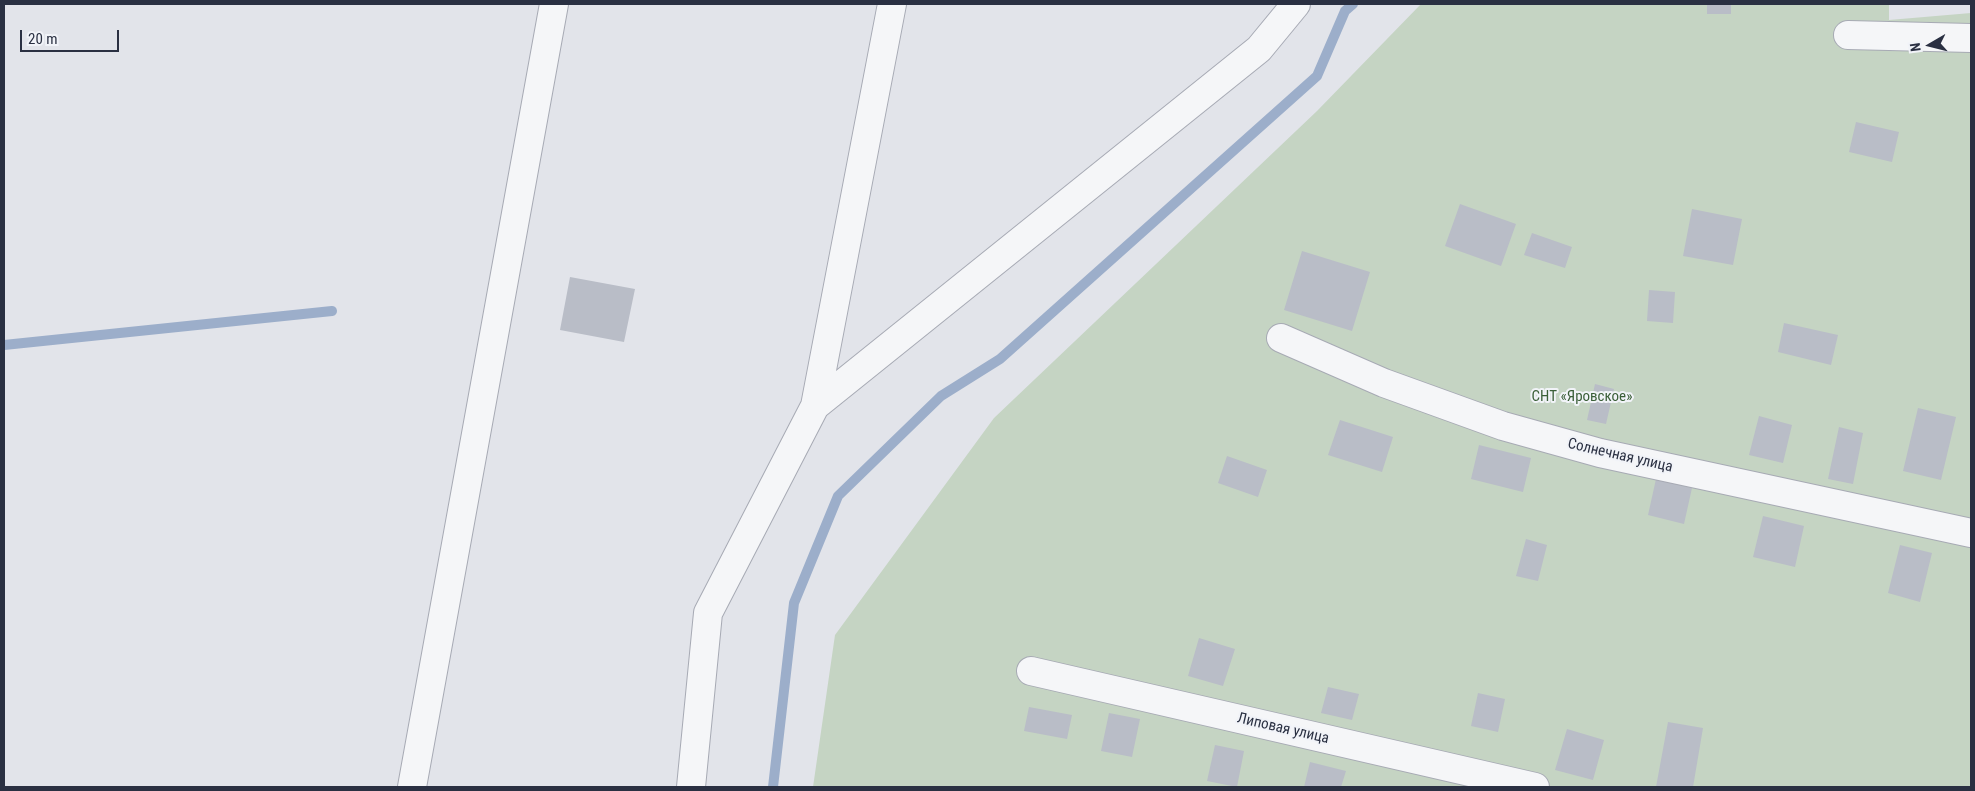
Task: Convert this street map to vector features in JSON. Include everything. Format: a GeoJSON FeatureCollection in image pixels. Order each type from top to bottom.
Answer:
{"type":"FeatureCollection","features":[{"type":"Feature","properties":{"kind":"street"},"geometry":{"type":"LineString","coordinates":[[412,787],[554,4]]}},
{"type":"Feature","properties":{"kind":"street"},"geometry":{"type":"LineString","coordinates":[[691,787],[708,613],[816,406],[892,4]]}},
{"type":"Feature","properties":{"kind":"street"},"geometry":{"type":"LineString","coordinates":[[816,406],[1259,49],[1296,4]]}},
{"type":"Feature","properties":{"kind":"street"},"geometry":{"type":"LineString","coordinates":[[1848,35],[1971,38]]}},
{"type":"Feature","properties":{"kind":"street","name":"Солнечная улица"},"geometry":{"type":"LineString","coordinates":[[1281,338],[1384,383],[1503,426],[1600,453],[1971,533]]}},
{"type":"Feature","properties":{"kind":"street","name":"Липовая улица"},"geometry":{"type":"LineString","coordinates":[[1031,671],[1535,787]]}},
{"type":"Feature","properties":{"kind":"green space","name":"СНТ «Яровское»"},"geometry":{"type":"Polygon","coordinates":[[[1421,4],[1889,4],[1889,20],[1971,13],[1971,787],[813,787],[835,635],[994,418],[1317,111],[1421,4]]]}},
{"type":"Feature","properties":{"kind":"building"},"geometry":{"type":"Polygon","coordinates":[[[1707,4],[1731,4],[1731,14],[1707,14],[1707,4]]]}},
{"type":"Feature","properties":{"kind":"building"},"geometry":{"type":"Polygon","coordinates":[[[1856,122],[1899,132],[1892,162],[1849,152],[1856,122]]]}},
{"type":"Feature","properties":{"kind":"building"},"geometry":{"type":"Polygon","coordinates":[[[1460,204],[1516,224],[1501,266],[1445,246],[1460,204]]]}},
{"type":"Feature","properties":{"kind":"building"},"geometry":{"type":"Polygon","coordinates":[[[1692,209],[1742,219],[1733,265],[1683,256],[1692,209]]]}},
{"type":"Feature","properties":{"kind":"building"},"geometry":{"type":"Polygon","coordinates":[[[1532,233],[1572,247],[1565,268],[1524,255],[1532,233]]]}},
{"type":"Feature","properties":{"kind":"building"},"geometry":{"type":"Polygon","coordinates":[[[1302,251],[1370,272],[1352,331],[1284,310],[1302,251]]]}},
{"type":"Feature","properties":{"kind":"building"},"geometry":{"type":"Polygon","coordinates":[[[570,277],[635,289],[624,342],[560,330],[570,277]]]}},
{"type":"Feature","properties":{"kind":"building"},"geometry":{"type":"Polygon","coordinates":[[[1649,290],[1675,292],[1673,323],[1647,321],[1649,290]]]}},
{"type":"Feature","properties":{"kind":"building"},"geometry":{"type":"Polygon","coordinates":[[[1784,323],[1838,335],[1831,365],[1778,352],[1784,323]]]}},
{"type":"Feature","properties":{"kind":"building"},"geometry":{"type":"Polygon","coordinates":[[[1595,384],[1614,389],[1606,424],[1587,420],[1595,384]]]}},
{"type":"Feature","properties":{"kind":"building"},"geometry":{"type":"Polygon","coordinates":[[[1918,408],[1956,417],[1941,480],[1903,471],[1918,408]]]}},
{"type":"Feature","properties":{"kind":"building"},"geometry":{"type":"Polygon","coordinates":[[[1759,416],[1792,425],[1783,463],[1749,455],[1759,416]]]}},
{"type":"Feature","properties":{"kind":"building"},"geometry":{"type":"Polygon","coordinates":[[[1340,420],[1393,437],[1382,472],[1328,455],[1340,420]]]}},
{"type":"Feature","properties":{"kind":"building"},"geometry":{"type":"Polygon","coordinates":[[[1839,427],[1863,433],[1853,484],[1828,479],[1839,427]]]}},
{"type":"Feature","properties":{"kind":"building"},"geometry":{"type":"Polygon","coordinates":[[[1479,445],[1531,458],[1523,492],[1471,479],[1479,445]]]}},
{"type":"Feature","properties":{"kind":"building"},"geometry":{"type":"Polygon","coordinates":[[[1227,456],[1267,470],[1258,497],[1218,483],[1227,456]]]}},
{"type":"Feature","properties":{"kind":"building"},"geometry":{"type":"Polygon","coordinates":[[[1656,479],[1692,488],[1684,524],[1648,515],[1656,479]]]}},
{"type":"Feature","properties":{"kind":"building"},"geometry":{"type":"Polygon","coordinates":[[[1763,516],[1804,526],[1795,567],[1753,557],[1763,516]]]}},
{"type":"Feature","properties":{"kind":"building"},"geometry":{"type":"Polygon","coordinates":[[[1526,539],[1547,545],[1538,581],[1516,576],[1526,539]]]}},
{"type":"Feature","properties":{"kind":"building"},"geometry":{"type":"Polygon","coordinates":[[[1900,545],[1932,553],[1920,602],[1888,593],[1900,545]]]}},
{"type":"Feature","properties":{"kind":"building"},"geometry":{"type":"Polygon","coordinates":[[[1199,638],[1235,649],[1223,686],[1188,676],[1199,638]]]}},
{"type":"Feature","properties":{"kind":"building"},"geometry":{"type":"Polygon","coordinates":[[[1328,687],[1359,694],[1352,720],[1321,713],[1328,687]]]}},
{"type":"Feature","properties":{"kind":"building"},"geometry":{"type":"Polygon","coordinates":[[[1478,693],[1505,699],[1498,732],[1471,726],[1478,693]]]}},
{"type":"Feature","properties":{"kind":"building"},"geometry":{"type":"Polygon","coordinates":[[[1029,707],[1072,715],[1067,739],[1024,731],[1029,707]]]}},
{"type":"Feature","properties":{"kind":"building"},"geometry":{"type":"Polygon","coordinates":[[[1109,713],[1140,719],[1132,757],[1101,751],[1109,713]]]}},
{"type":"Feature","properties":{"kind":"building"},"geometry":{"type":"Polygon","coordinates":[[[1668,722],[1703,728],[1693,787],[1656,787],[1668,722]]]}},
{"type":"Feature","properties":{"kind":"building"},"geometry":{"type":"Polygon","coordinates":[[[1567,729],[1604,740],[1593,780],[1555,770],[1567,729]]]}},
{"type":"Feature","properties":{"kind":"building"},"geometry":{"type":"Polygon","coordinates":[[[1215,745],[1244,751],[1237,787],[1207,781],[1215,745]]]}},
{"type":"Feature","properties":{"kind":"building"},"geometry":{"type":"Polygon","coordinates":[[[1310,762],[1346,771],[1341,787],[1304,787],[1310,762]]]}},
{"type":"Feature","properties":{"kind":"waterway"},"geometry":{"type":"LineString","coordinates":[[773,787],[794,603],[838,496],[941,396],[1000,359],[1317,76],[1345,11],[1353,4]]}},
{"type":"Feature","properties":{"kind":"waterway"},"geometry":{"type":"LineString","coordinates":[[4,345],[332,311]]}}]}
